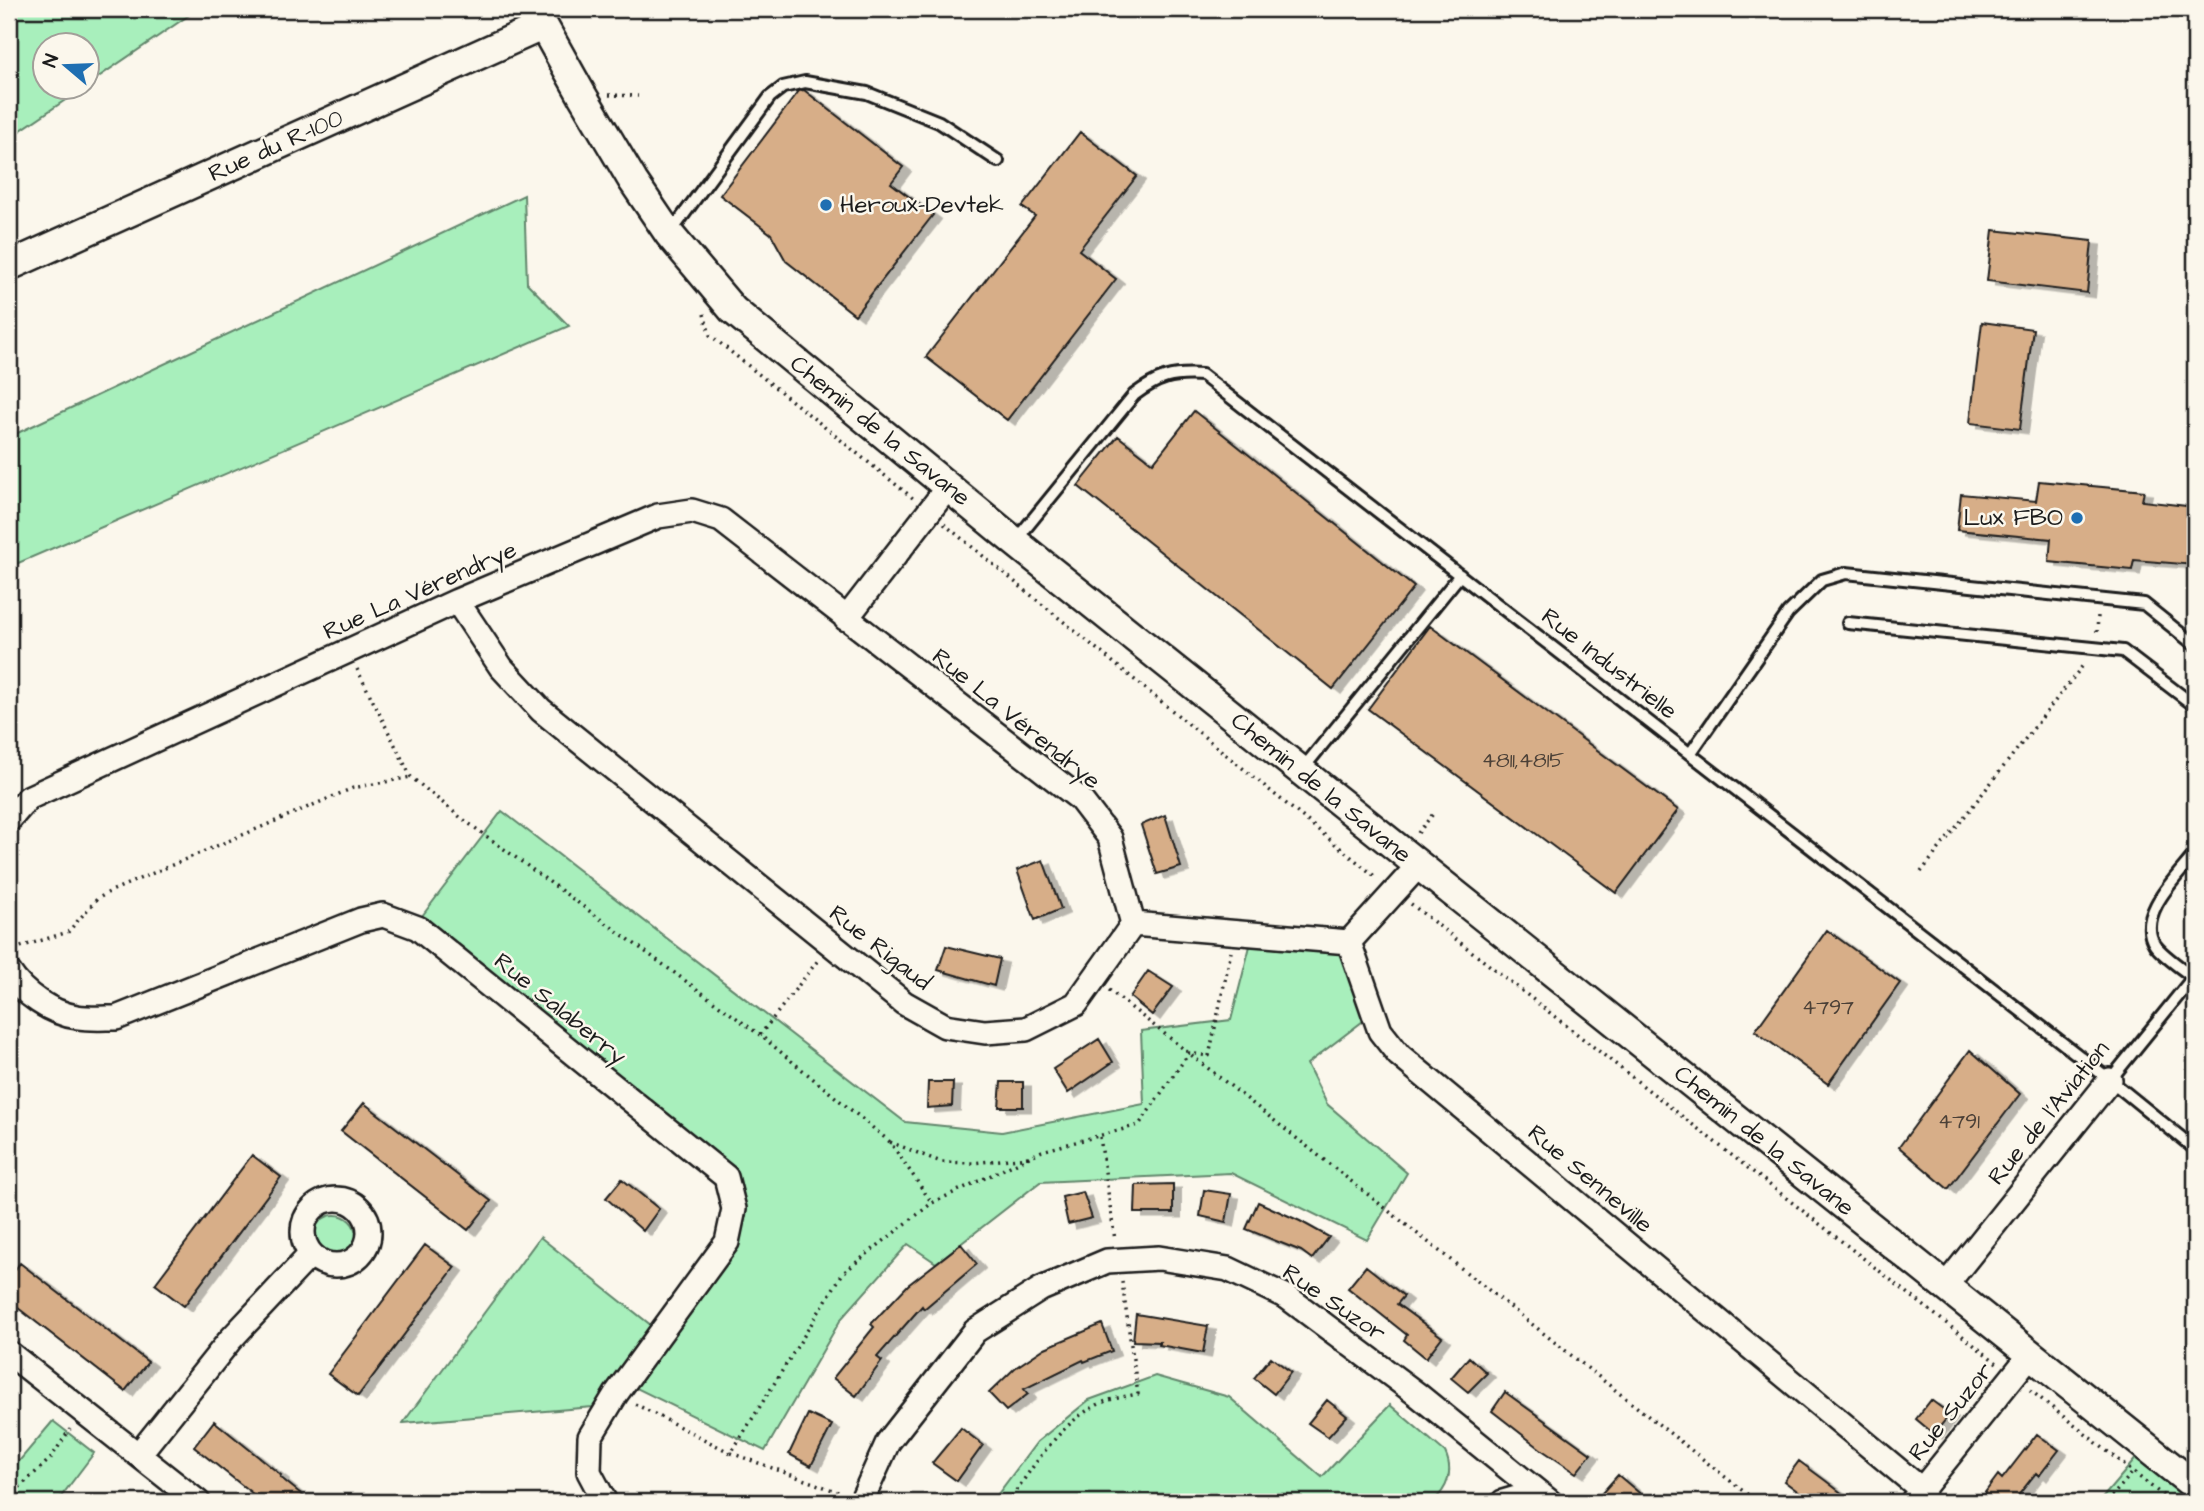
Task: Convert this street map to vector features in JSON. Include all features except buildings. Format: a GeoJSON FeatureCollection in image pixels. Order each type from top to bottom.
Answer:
{"type":"FeatureCollection","features":[{"type":"Feature","properties":{"kind":"street","name":"Chemin de la Savane"},"geometry":{"type":"LineString","coordinates":[[538,18],[633,181],[669,234],[733,310],[1015,542],[1300,771],[1415,853],[2195,1486]]}},
{"type":"Feature","properties":{"kind":"street","name":"Rue du R-100"},"geometry":{"type":"LineString","coordinates":[[9,266],[538,18]]}},
{"type":"Feature","properties":{"kind":"street"},"geometry":{"type":"LineString","coordinates":[[846,619],[948,487]]}},
{"type":"Feature","properties":{"kind":"street","name":"Rue La Vérendrye"},"geometry":{"type":"LineString","coordinates":[[9,820],[28,798],[457,601],[658,516],[692,511],[721,520],[1080,799],[1110,838],[1133,924]]}},
{"type":"Feature","properties":{"kind":"street","name":"Rue Rigaud"},"geometry":{"type":"LineString","coordinates":[[457,601],[501,667],[541,709],[904,1003],[945,1026],[985,1032],[1026,1028],[1076,1004],[1133,924]]}},
{"type":"Feature","properties":{"kind":"street"},"geometry":{"type":"LineString","coordinates":[[1133,924],[1349,942],[1415,853]]}},
{"type":"Feature","properties":{"kind":"street","name":"Rue Salaberry"},"geometry":{"type":"LineString","coordinates":[[9,972],[16,985],[44,1006],[76,1017],[116,1018],[361,920],[383,915],[418,928],[726,1177],[734,1209],[727,1242],[616,1394],[590,1437],[589,1472],[605,1502]]}},
{"type":"Feature","properties":{"kind":"street","name":"Rue Senneville"},"geometry":{"type":"LineString","coordinates":[[1349,942],[1380,1031],[1399,1055],[1917,1496]]}},
{"type":"Feature","properties":{"kind":"street","name":"Rue de l'Aviation"},"geometry":{"type":"LineString","coordinates":[[1946,1285],[2110,1080]]}},
{"type":"Feature","properties":{"kind":"street"},"geometry":{"type":"LineString","coordinates":[[139,1454],[230,1340],[311,1254]]}},
{"type":"Feature","properties":{"kind":"street","name":"Rue Suzor"},"geometry":{"type":"LineString","coordinates":[[862,1502],[888,1442],[975,1331],[1041,1289],[1107,1261],[1158,1258],[1228,1269],[1287,1297],[1418,1395],[1544,1497]]}},
{"type":"Feature","properties":{"kind":"street"},"geometry":{"type":"LineString","coordinates":[[9,1353],[198,1502]]}},
{"type":"Feature","properties":{"kind":"street","name":"Rue Suzor"},"geometry":{"type":"LineString","coordinates":[[1917,1496],[2031,1354]]}},
{"type":"Feature","properties":{"kind":"street"},"geometry":{"type":"LineString","coordinates":[[1503,1502],[1544,1497]]}},
{"type":"Feature","properties":{"kind":"lane"},"geometry":{"type":"LineString","coordinates":[[669,234],[770,97],[783,87],[806,82],[867,93],[939,122],[999,161]]}},
{"type":"Feature","properties":{"kind":"lane","name":"Rue Industrielle"},"geometry":{"type":"LineString","coordinates":[[1015,542],[1134,395],[1151,383],[1172,374],[1202,375],[2110,1080],[2195,1149]]}},
{"type":"Feature","properties":{"kind":"lane"},"geometry":{"type":"LineString","coordinates":[[1690,754],[1788,613],[1822,580],[1846,573],[2144,604],[2195,645]]}},
{"type":"Feature","properties":{"kind":"lane"},"geometry":{"type":"LineString","coordinates":[[1300,771],[1460,575]]}},
{"type":"Feature","properties":{"kind":"lane"},"geometry":{"type":"LineString","coordinates":[[1848,622],[2123,651],[2195,706]]}},
{"type":"Feature","properties":{"kind":"lane"},"geometry":{"type":"LineString","coordinates":[[2194,976],[2155,945],[2151,919],[2156,903],[2195,855]]}},
{"type":"Feature","properties":{"kind":"lane","name":"Rue de l'Aviation"},"geometry":{"type":"LineString","coordinates":[[2110,1080],[2194,976]]}},
{"type":"Feature","properties":{"kind":"path"},"geometry":{"type":"LineString","coordinates":[[706,279],[704,315],[710,335],[1381,881],[1379,873]]}},
{"type":"Feature","properties":{"kind":"path"},"geometry":{"type":"LineString","coordinates":[[1921,872],[2096,649],[2099,599]]}},
{"type":"Feature","properties":{"kind":"path"},"geometry":{"type":"LineString","coordinates":[[349,652],[411,777],[460,817],[760,1035],[890,1142],[932,1203]]}},
{"type":"Feature","properties":{"kind":"path"},"geometry":{"type":"LineString","coordinates":[[9,951],[68,933],[97,899],[111,891],[353,788],[411,777]]}},
{"type":"Feature","properties":{"kind":"path"},"geometry":{"type":"LineString","coordinates":[[1415,853],[1433,814]]}},
{"type":"Feature","properties":{"kind":"path"},"geometry":{"type":"LineString","coordinates":[[1410,903],[2171,1502]]}},
{"type":"Feature","properties":{"kind":"path"},"geometry":{"type":"LineString","coordinates":[[1189,1053],[1209,1056],[1235,934]]}},
{"type":"Feature","properties":{"kind":"path"},"geometry":{"type":"LineString","coordinates":[[760,1035],[831,944]]}},
{"type":"Feature","properties":{"kind":"path"},"geometry":{"type":"LineString","coordinates":[[1094,978],[1757,1502]]}},
{"type":"Feature","properties":{"kind":"path"},"geometry":{"type":"LineString","coordinates":[[731,1453],[843,1273],[932,1203],[1042,1151],[1139,1125],[1189,1053]]}},
{"type":"Feature","properties":{"kind":"path"},"geometry":{"type":"LineString","coordinates":[[1008,1502],[1040,1456],[1074,1420],[1105,1402],[1138,1394],[1100,1137]]}},
{"type":"Feature","properties":{"kind":"path"},"geometry":{"type":"LineString","coordinates":[[890,1142],[941,1162],[972,1163],[1028,1157]]}},
{"type":"Feature","properties":{"kind":"path"},"geometry":{"type":"LineString","coordinates":[[616,1394],[731,1453],[862,1502]]}},
{"type":"Feature","properties":{"kind":"path"},"geometry":{"type":"LineString","coordinates":[[9,1497],[51,1458],[82,1411]]}},
{"type":"Feature","properties":{"kind":"path"},"geometry":{"type":"LineString","coordinates":[[2108,1502],[2133,1472]]}},
{"type":"Feature","properties":{"kind":"green space"},"geometry":{"type":"Polygon","coordinates":[[[9,9],[198,9],[102,74],[102,32],[32,32],[32,102],[62,102],[9,138],[9,9]]]}},
{"type":"Feature","properties":{"kind":"green space"},"geometry":{"type":"Polygon","coordinates":[[[524,195],[527,283],[569,326],[9,567],[9,437],[524,195]]]}},
{"type":"Feature","properties":{"kind":"green space"},"geometry":{"type":"Polygon","coordinates":[[[502,811],[905,1122],[1002,1132],[1144,1104],[1141,1031],[1231,1020],[1250,946],[1354,955],[1367,1018],[1307,1064],[1327,1104],[1407,1173],[1367,1240],[1231,1173],[1040,1182],[936,1263],[908,1244],[841,1319],[765,1451],[630,1385],[739,1238],[732,1171],[422,916],[502,811]]]}},
{"type":"Feature","properties":{"kind":"green space"},"geometry":{"type":"Polygon","coordinates":[[[335,1215],[350,1221],[356,1236],[350,1251],[335,1257],[320,1251],[314,1236],[320,1221],[335,1215]]]}},
{"type":"Feature","properties":{"kind":"green space"},"geometry":{"type":"Polygon","coordinates":[[[540,1237],[652,1326],[593,1407],[403,1423],[540,1237]]]}},
{"type":"Feature","properties":{"kind":"green space"},"geometry":{"type":"Polygon","coordinates":[[[1155,1376],[1229,1397],[1322,1477],[1390,1405],[1445,1452],[1449,1466],[1446,1485],[1432,1502],[992,1502],[1037,1442],[1089,1400],[1155,1376]]]}},
{"type":"Feature","properties":{"kind":"green space"},"geometry":{"type":"Polygon","coordinates":[[[53,1421],[94,1453],[57,1502],[9,1502],[9,1473],[53,1421]]]}},
{"type":"Feature","properties":{"kind":"green space"},"geometry":{"type":"Polygon","coordinates":[[[2138,1456],[2195,1500],[2195,1502],[2099,1502],[2138,1456]]]}},
{"type":"Feature","properties":{"kind":"place","name":"Heroux-Devtek"},"geometry":{"type":"Point","coordinates":[826,205]}},
{"type":"Feature","properties":{"kind":"place","name":"Lux FBO"},"geometry":{"type":"Point","coordinates":[2077,518]}}]}
